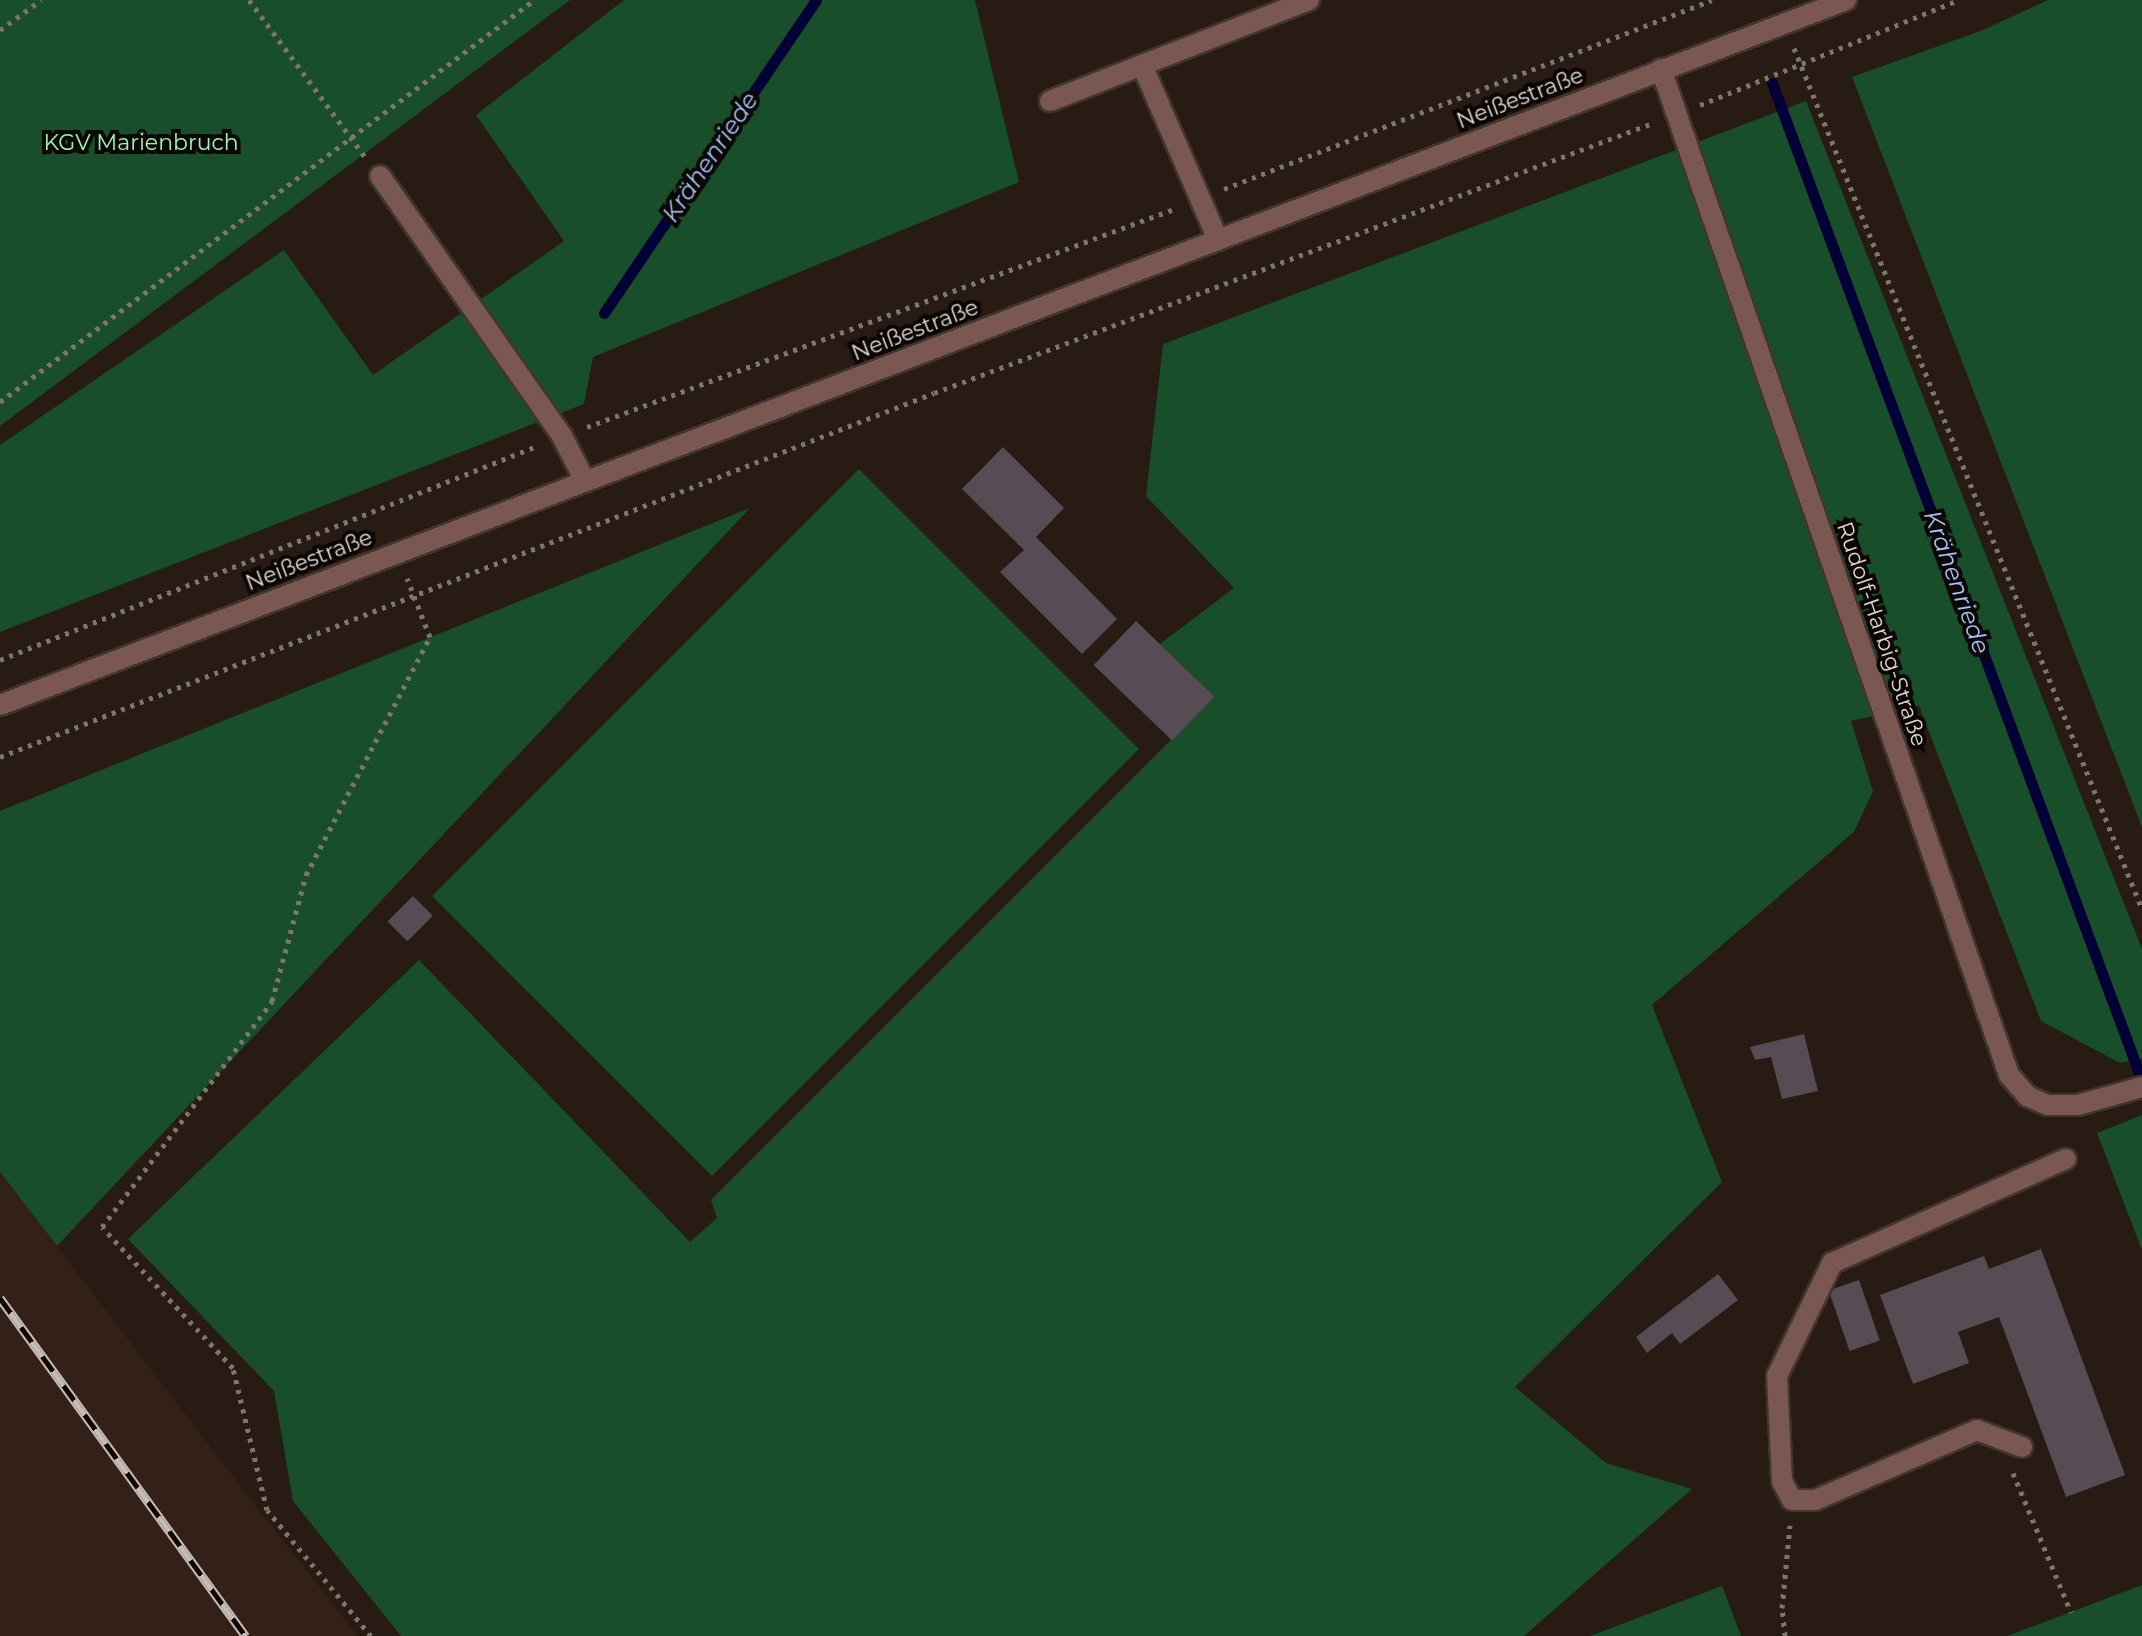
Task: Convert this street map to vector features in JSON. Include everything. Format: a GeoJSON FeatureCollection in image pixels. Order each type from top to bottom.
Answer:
{"type":"FeatureCollection","features":[{"type":"Feature","properties":{"kind":"street"},"geometry":{"type":"LineString","coordinates":[[1050,101],[1309,0]]}},
{"type":"Feature","properties":{"kind":"street","name":"Neißestraße"},"geometry":{"type":"LineString","coordinates":[[0,705],[1846,0]]}},
{"type":"Feature","properties":{"kind":"street"},"geometry":{"type":"LineString","coordinates":[[1142,65],[1218,240]]}},
{"type":"Feature","properties":{"kind":"street","name":"Rudolf-Harbig-Straße"},"geometry":{"type":"LineString","coordinates":[[1661,69],[2009,1075],[2027,1096],[2047,1105],[2078,1105],[2142,1087]]}},
{"type":"Feature","properties":{"kind":"street"},"geometry":{"type":"LineString","coordinates":[[380,176],[562,436],[585,481]]}},
{"type":"Feature","properties":{"kind":"street"},"geometry":{"type":"LineString","coordinates":[[2022,1447],[1977,1430],[1815,1500],[1792,1500],[1782,1481],[1777,1376],[1832,1263],[2066,1159]]}},
{"type":"Feature","properties":{"kind":"path"},"geometry":{"type":"LineString","coordinates":[[0,30],[41,0]]}},
{"type":"Feature","properties":{"kind":"path"},"geometry":{"type":"LineString","coordinates":[[249,0],[380,176]]}},
{"type":"Feature","properties":{"kind":"path"},"geometry":{"type":"LineString","coordinates":[[0,402],[352,141],[534,0]]}},
{"type":"Feature","properties":{"kind":"path"},"geometry":{"type":"LineString","coordinates":[[0,660],[562,436],[1200,199],[1712,0]]}},
{"type":"Feature","properties":{"kind":"path"},"geometry":{"type":"LineString","coordinates":[[0,757],[934,393],[1677,114],[1958,0]]}},
{"type":"Feature","properties":{"kind":"path"},"geometry":{"type":"LineString","coordinates":[[1782,25],[1801,63],[2142,909]]}},
{"type":"Feature","properties":{"kind":"path"},"geometry":{"type":"LineString","coordinates":[[371,1636],[267,1510],[233,1368],[102,1227],[272,1001],[306,875],[430,637],[397,552]]}},
{"type":"Feature","properties":{"kind":"path"},"geometry":{"type":"LineString","coordinates":[[1999,1438],[2071,1612]]}},
{"type":"Feature","properties":{"kind":"path"},"geometry":{"type":"LineString","coordinates":[[1785,1636],[1782,1608],[1792,1500]]}},
{"type":"Feature","properties":{"kind":"shaded area"},"geometry":{"type":"Polygon","coordinates":[[[0,1172],[248,1496],[358,1636],[0,1636],[0,1172]]]}},
{"type":"Feature","properties":{"kind":"green space","name":"KGV Marienbruch"},"geometry":{"type":"Polygon","coordinates":[[[0,0],[570,0],[0,426],[0,0]]]}},
{"type":"Feature","properties":{"kind":"green space"},"geometry":{"type":"Polygon","coordinates":[[[624,0],[975,0],[1019,182],[593,357],[584,404],[0,632],[0,445],[284,250],[373,375],[564,241],[476,115],[624,0]]]}},
{"type":"Feature","properties":{"kind":"green space"},"geometry":{"type":"Polygon","coordinates":[[[2048,0],[2142,0],[2142,827],[1852,77],[1983,30],[2048,0]]]}},
{"type":"Feature","properties":{"kind":"green space"},"geometry":{"type":"Polygon","coordinates":[[[1806,101],[2142,949],[2142,1059],[2120,1063],[2041,1021],[1919,706],[1851,721],[1873,791],[1854,832],[1652,1005],[1722,1182],[1515,1387],[1606,1463],[1692,1489],[1524,1636],[401,1636],[293,1501],[274,1391],[128,1239],[419,960],[690,1242],[717,1218],[711,1200],[1214,697],[1160,644],[1234,588],[1146,496],[1163,344],[1806,101]]]}},
{"type":"Feature","properties":{"kind":"green space"},"geometry":{"type":"Polygon","coordinates":[[[859,469],[1139,749],[712,1176],[432,896],[859,469]]]}},
{"type":"Feature","properties":{"kind":"green space"},"geometry":{"type":"Polygon","coordinates":[[[750,508],[57,1246],[0,1172],[0,811],[750,508]]]}},
{"type":"Feature","properties":{"kind":"green space"},"geometry":{"type":"Polygon","coordinates":[[[2142,1115],[2142,1250],[2097,1133],[2142,1115]]]}},
{"type":"Feature","properties":{"kind":"green space"},"geometry":{"type":"Polygon","coordinates":[[[2142,1585],[2142,1636],[2007,1636],[2071,1612],[2142,1585]]]}},
{"type":"Feature","properties":{"kind":"green space"},"geometry":{"type":"Polygon","coordinates":[[[1722,1586],[1741,1636],[1590,1636],[1722,1586]]]}},
{"type":"Feature","properties":{"kind":"building"},"geometry":{"type":"Polygon","coordinates":[[[1003,447],[1064,508],[1036,537],[1117,619],[1082,654],[1000,572],[1024,550],[962,489],[1003,447]]]}},
{"type":"Feature","properties":{"kind":"building"},"geometry":{"type":"Polygon","coordinates":[[[1136,621],[1214,697],[1172,741],[1094,665],[1136,621]]]}},
{"type":"Feature","properties":{"kind":"building"},"geometry":{"type":"Polygon","coordinates":[[[413,896],[433,916],[407,941],[388,921],[413,896]]]}},
{"type":"Feature","properties":{"kind":"building"},"geometry":{"type":"Polygon","coordinates":[[[1804,1034],[1818,1091],[1782,1099],[1771,1057],[1755,1060],[1750,1047],[1804,1034]]]}},
{"type":"Feature","properties":{"kind":"building"},"geometry":{"type":"Polygon","coordinates":[[[2041,1249],[2125,1475],[2066,1497],[1999,1317],[1958,1332],[1969,1363],[1913,1384],[1880,1295],[1984,1256],[1989,1269],[2041,1249]]]}},
{"type":"Feature","properties":{"kind":"building"},"geometry":{"type":"Polygon","coordinates":[[[1718,1274],[1738,1300],[1680,1344],[1672,1333],[1647,1353],[1636,1337],[1718,1274]]]}},
{"type":"Feature","properties":{"kind":"building"},"geometry":{"type":"Polygon","coordinates":[[[1859,1280],[1880,1341],[1850,1351],[1829,1290],[1859,1280]]]}},
{"type":"Feature","properties":{"kind":"waterway","name":"Krähenriede"},"geometry":{"type":"LineString","coordinates":[[604,313],[816,0]]}},
{"type":"Feature","properties":{"kind":"waterway","name":"Krähenriede"},"geometry":{"type":"LineString","coordinates":[[1772,83],[2142,1081]]}},
{"type":"Feature","properties":{"kind":"railway"},"geometry":{"type":"LineString","coordinates":[[0,1298],[246,1636]]}}]}
